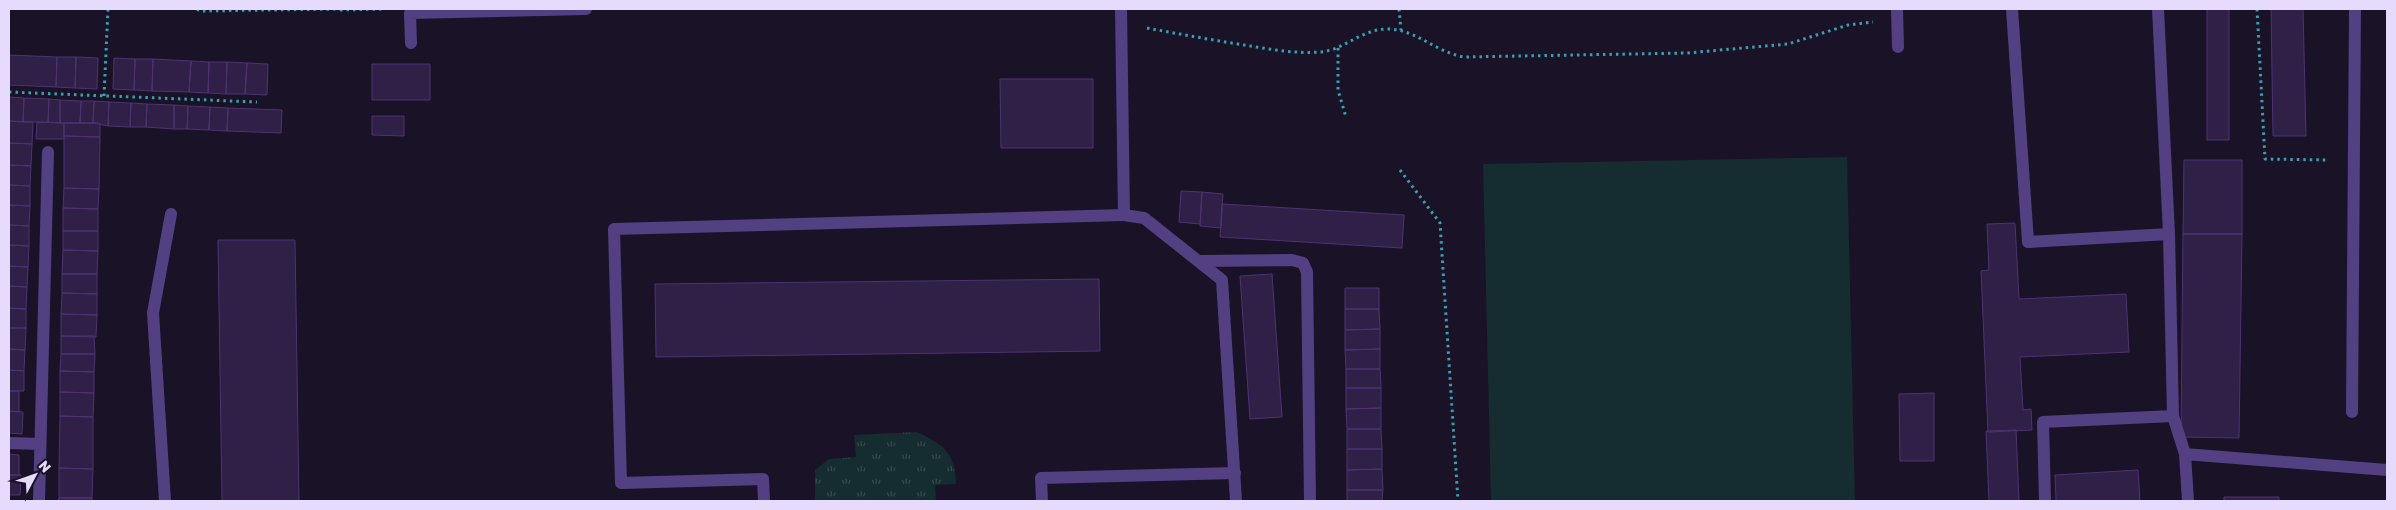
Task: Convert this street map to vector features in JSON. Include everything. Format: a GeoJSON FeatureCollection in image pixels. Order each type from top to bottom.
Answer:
{"type":"FeatureCollection","features":[{"type":"Feature","properties":{"kind":"street"},"geometry":{"type":"LineString","coordinates":[[411,43],[410,14],[586,9]]}},
{"type":"Feature","properties":{"kind":"street"},"geometry":{"type":"LineString","coordinates":[[1121,9],[1124,215]]}},
{"type":"Feature","properties":{"kind":"street"},"geometry":{"type":"LineString","coordinates":[[2012,9],[2028,242],[2169,234]]}},
{"type":"Feature","properties":{"kind":"street"},"geometry":{"type":"LineString","coordinates":[[2158,9],[2169,234],[2173,416],[2185,454],[2188,501]]}},
{"type":"Feature","properties":{"kind":"street"},"geometry":{"type":"LineString","coordinates":[[2352,412],[2355,9]]}},
{"type":"Feature","properties":{"kind":"street"},"geometry":{"type":"LineString","coordinates":[[1897,14],[1898,48]]}},
{"type":"Feature","properties":{"kind":"street"},"geometry":{"type":"LineString","coordinates":[[38,501],[48,152]]}},
{"type":"Feature","properties":{"kind":"street"},"geometry":{"type":"LineString","coordinates":[[165,501],[153,313],[171,214]]}},
{"type":"Feature","properties":{"kind":"street"},"geometry":{"type":"LineString","coordinates":[[764,501],[763,479],[621,483],[614,229],[1124,215],[1144,218],[1201,261],[1222,280],[1236,501]]}},
{"type":"Feature","properties":{"kind":"street"},"geometry":{"type":"LineString","coordinates":[[1201,261],[1292,260],[1302,263],[1306,272],[1310,501]]}},
{"type":"Feature","properties":{"kind":"street"},"geometry":{"type":"LineString","coordinates":[[2044,501],[2043,422],[2173,416]]}},
{"type":"Feature","properties":{"kind":"street"},"geometry":{"type":"LineString","coordinates":[[9,443],[40,444]]}},
{"type":"Feature","properties":{"kind":"street"},"geometry":{"type":"LineString","coordinates":[[2185,454],[2387,470]]}},
{"type":"Feature","properties":{"kind":"street"},"geometry":{"type":"LineString","coordinates":[[1042,501],[1041,478],[1235,473]]}},
{"type":"Feature","properties":{"kind":"path"},"geometry":{"type":"LineString","coordinates":[[104,96],[108,9]]}},
{"type":"Feature","properties":{"kind":"path"},"geometry":{"type":"LineString","coordinates":[[197,9],[200,11],[391,9],[410,14]]}},
{"type":"Feature","properties":{"kind":"path"},"geometry":{"type":"LineString","coordinates":[[1399,9],[1401,30]]}},
{"type":"Feature","properties":{"kind":"path"},"geometry":{"type":"LineString","coordinates":[[2257,9],[2265,159],[2355,161]]}},
{"type":"Feature","properties":{"kind":"path"},"geometry":{"type":"LineString","coordinates":[[1122,23],[1269,49],[1318,52],[1338,48],[1366,32],[1386,29],[1401,30],[1420,37],[1448,54],[1464,57],[1687,53],[1788,44],[1848,25],[1897,14]]}},
{"type":"Feature","properties":{"kind":"path"},"geometry":{"type":"LineString","coordinates":[[1338,48],[1338,90],[1346,117]]}},
{"type":"Feature","properties":{"kind":"path"},"geometry":{"type":"LineString","coordinates":[[9,92],[257,102]]}},
{"type":"Feature","properties":{"kind":"path"},"geometry":{"type":"LineString","coordinates":[[1400,170],[1436,215],[1441,232],[1458,501]]}},
{"type":"Feature","properties":{"kind":"green space"},"geometry":{"type":"Polygon","coordinates":[[[1847,157],[1855,501],[1491,501],[1483,164],[1847,157]]]}},
{"type":"Feature","properties":{"kind":"green space"},"geometry":{"type":"Polygon","coordinates":[[[917,432],[941,446],[953,464],[956,484],[935,485],[936,501],[815,501],[815,470],[829,459],[856,457],[854,435],[917,432]]]}},
{"type":"Feature","properties":{"kind":"building"},"geometry":{"type":"Polygon","coordinates":[[[2207,9],[2229,9],[2229,140],[2207,140],[2207,9]]]}},
{"type":"Feature","properties":{"kind":"building"},"geometry":{"type":"Polygon","coordinates":[[[2271,9],[2303,9],[2306,136],[2273,136],[2271,9]]]}},
{"type":"Feature","properties":{"kind":"building"},"geometry":{"type":"Polygon","coordinates":[[[9,55],[57,57],[56,87],[9,85],[9,55]]]}},
{"type":"Feature","properties":{"kind":"building"},"geometry":{"type":"Polygon","coordinates":[[[57,57],[76,57],[75,88],[56,87],[57,57]]]}},
{"type":"Feature","properties":{"kind":"building"},"geometry":{"type":"Polygon","coordinates":[[[76,57],[98,58],[97,89],[75,88],[76,57]]]}},
{"type":"Feature","properties":{"kind":"building"},"geometry":{"type":"Polygon","coordinates":[[[114,58],[135,59],[134,90],[113,89],[114,58]]]}},
{"type":"Feature","properties":{"kind":"building"},"geometry":{"type":"Polygon","coordinates":[[[135,59],[153,59],[152,91],[134,90],[135,59]]]}},
{"type":"Feature","properties":{"kind":"building"},"geometry":{"type":"Polygon","coordinates":[[[153,59],[191,61],[189,92],[152,91],[153,59]]]}},
{"type":"Feature","properties":{"kind":"building"},"geometry":{"type":"Polygon","coordinates":[[[191,61],[209,62],[208,93],[189,92],[191,61]]]}},
{"type":"Feature","properties":{"kind":"building"},"geometry":{"type":"Polygon","coordinates":[[[209,62],[227,62],[226,94],[208,93],[209,62]]]}},
{"type":"Feature","properties":{"kind":"building"},"geometry":{"type":"Polygon","coordinates":[[[227,62],[247,63],[245,94],[226,94],[227,62]]]}},
{"type":"Feature","properties":{"kind":"building"},"geometry":{"type":"Polygon","coordinates":[[[247,63],[268,64],[267,95],[245,94],[247,63]]]}},
{"type":"Feature","properties":{"kind":"building"},"geometry":{"type":"Polygon","coordinates":[[[372,64],[430,64],[430,100],[372,100],[372,64]]]}},
{"type":"Feature","properties":{"kind":"building"},"geometry":{"type":"Polygon","coordinates":[[[1000,79],[1093,79],[1093,148],[1001,148],[1000,79]]]}},
{"type":"Feature","properties":{"kind":"building"},"geometry":{"type":"Polygon","coordinates":[[[9,97],[24,98],[23,122],[9,121],[9,97]]]}},
{"type":"Feature","properties":{"kind":"building"},"geometry":{"type":"Polygon","coordinates":[[[24,98],[49,99],[48,122],[23,122],[24,98]]]}},
{"type":"Feature","properties":{"kind":"building"},"geometry":{"type":"Polygon","coordinates":[[[49,99],[60,100],[60,123],[48,122],[49,99]]]}},
{"type":"Feature","properties":{"kind":"building"},"geometry":{"type":"Polygon","coordinates":[[[60,100],[81,101],[80,123],[60,123],[60,100]]]}},
{"type":"Feature","properties":{"kind":"building"},"geometry":{"type":"Polygon","coordinates":[[[81,101],[94,101],[93,123],[80,123],[81,101]]]}},
{"type":"Feature","properties":{"kind":"building"},"geometry":{"type":"Polygon","coordinates":[[[94,101],[109,102],[108,126],[93,123],[94,101]]]}},
{"type":"Feature","properties":{"kind":"building"},"geometry":{"type":"Polygon","coordinates":[[[109,102],[131,103],[130,127],[108,126],[109,102]]]}},
{"type":"Feature","properties":{"kind":"building"},"geometry":{"type":"Polygon","coordinates":[[[131,103],[147,104],[146,127],[130,127],[131,103]]]}},
{"type":"Feature","properties":{"kind":"building"},"geometry":{"type":"Polygon","coordinates":[[[147,104],[174,105],[174,129],[146,127],[147,104]]]}},
{"type":"Feature","properties":{"kind":"building"},"geometry":{"type":"Polygon","coordinates":[[[174,105],[188,106],[187,129],[174,129],[174,105]]]}},
{"type":"Feature","properties":{"kind":"building"},"geometry":{"type":"Polygon","coordinates":[[[188,106],[210,107],[209,130],[187,129],[188,106]]]}},
{"type":"Feature","properties":{"kind":"building"},"geometry":{"type":"Polygon","coordinates":[[[210,107],[228,108],[227,131],[209,130],[210,107]]]}},
{"type":"Feature","properties":{"kind":"building"},"geometry":{"type":"Polygon","coordinates":[[[228,108],[282,110],[281,133],[227,131],[228,108]]]}},
{"type":"Feature","properties":{"kind":"building"},"geometry":{"type":"Polygon","coordinates":[[[372,116],[404,116],[404,136],[372,135],[372,116]]]}},
{"type":"Feature","properties":{"kind":"building"},"geometry":{"type":"Polygon","coordinates":[[[9,121],[33,122],[32,144],[9,143],[9,121]]]}},
{"type":"Feature","properties":{"kind":"building"},"geometry":{"type":"Polygon","coordinates":[[[37,122],[64,123],[64,139],[36,139],[37,122]]]}},
{"type":"Feature","properties":{"kind":"building"},"geometry":{"type":"Polygon","coordinates":[[[64,123],[100,123],[100,137],[64,136],[64,123]]]}},
{"type":"Feature","properties":{"kind":"building"},"geometry":{"type":"Polygon","coordinates":[[[64,136],[100,137],[99,189],[64,188],[64,136]]]}},
{"type":"Feature","properties":{"kind":"building"},"geometry":{"type":"Polygon","coordinates":[[[9,143],[32,144],[31,166],[9,165],[9,143]]]}},
{"type":"Feature","properties":{"kind":"building"},"geometry":{"type":"Polygon","coordinates":[[[2184,160],[2242,160],[2242,234],[2183,234],[2184,160]]]}},
{"type":"Feature","properties":{"kind":"building"},"geometry":{"type":"Polygon","coordinates":[[[9,165],[31,166],[30,186],[9,185],[9,165]]]}},
{"type":"Feature","properties":{"kind":"building"},"geometry":{"type":"Polygon","coordinates":[[[9,185],[30,186],[30,206],[9,205],[9,185]]]}},
{"type":"Feature","properties":{"kind":"building"},"geometry":{"type":"Polygon","coordinates":[[[64,188],[99,189],[98,209],[63,208],[64,188]]]}},
{"type":"Feature","properties":{"kind":"building"},"geometry":{"type":"Polygon","coordinates":[[[1181,191],[1202,192],[1200,224],[1179,222],[1181,191]]]}},
{"type":"Feature","properties":{"kind":"building"},"geometry":{"type":"Polygon","coordinates":[[[1202,192],[1223,194],[1221,228],[1200,226],[1202,192]]]}},
{"type":"Feature","properties":{"kind":"building"},"geometry":{"type":"Polygon","coordinates":[[[1222,204],[1404,215],[1402,248],[1220,237],[1222,204]]]}},
{"type":"Feature","properties":{"kind":"building"},"geometry":{"type":"Polygon","coordinates":[[[9,205],[30,206],[29,226],[9,225],[9,205]]]}},
{"type":"Feature","properties":{"kind":"building"},"geometry":{"type":"Polygon","coordinates":[[[63,208],[98,209],[98,231],[63,231],[63,208]]]}},
{"type":"Feature","properties":{"kind":"building"},"geometry":{"type":"Polygon","coordinates":[[[2015,223],[2019,299],[2126,294],[2129,352],[2020,357],[2023,410],[2031,409],[2032,430],[1988,432],[1981,271],[1989,270],[1987,224],[2015,223]]]}},
{"type":"Feature","properties":{"kind":"building"},"geometry":{"type":"Polygon","coordinates":[[[9,225],[29,226],[29,246],[9,245],[9,225]]]}},
{"type":"Feature","properties":{"kind":"building"},"geometry":{"type":"Polygon","coordinates":[[[63,231],[98,231],[98,251],[63,250],[63,231]]]}},
{"type":"Feature","properties":{"kind":"building"},"geometry":{"type":"Polygon","coordinates":[[[2183,234],[2242,234],[2239,438],[2181,437],[2183,234]]]}},
{"type":"Feature","properties":{"kind":"building"},"geometry":{"type":"Polygon","coordinates":[[[218,240],[295,240],[299,501],[222,501],[218,240]]]}},
{"type":"Feature","properties":{"kind":"building"},"geometry":{"type":"Polygon","coordinates":[[[9,245],[29,246],[28,267],[9,266],[9,245]]]}},
{"type":"Feature","properties":{"kind":"building"},"geometry":{"type":"Polygon","coordinates":[[[63,250],[98,251],[97,274],[62,274],[63,250]]]}},
{"type":"Feature","properties":{"kind":"building"},"geometry":{"type":"Polygon","coordinates":[[[9,266],[28,267],[27,287],[9,286],[9,266]]]}},
{"type":"Feature","properties":{"kind":"building"},"geometry":{"type":"Polygon","coordinates":[[[62,274],[97,274],[97,294],[62,293],[62,274]]]}},
{"type":"Feature","properties":{"kind":"building"},"geometry":{"type":"Polygon","coordinates":[[[1272,274],[1282,417],[1250,419],[1240,276],[1272,274]]]}},
{"type":"Feature","properties":{"kind":"building"},"geometry":{"type":"Polygon","coordinates":[[[1099,279],[1100,351],[656,357],[655,284],[1099,279]]]}},
{"type":"Feature","properties":{"kind":"building"},"geometry":{"type":"Polygon","coordinates":[[[9,286],[27,287],[26,309],[9,308],[9,286]]]}},
{"type":"Feature","properties":{"kind":"building"},"geometry":{"type":"Polygon","coordinates":[[[1345,288],[1379,288],[1379,309],[1345,309],[1345,288]]]}},
{"type":"Feature","properties":{"kind":"building"},"geometry":{"type":"Polygon","coordinates":[[[62,293],[97,294],[97,315],[61,314],[62,293]]]}},
{"type":"Feature","properties":{"kind":"building"},"geometry":{"type":"Polygon","coordinates":[[[9,308],[26,309],[26,328],[9,328],[9,308]]]}},
{"type":"Feature","properties":{"kind":"building"},"geometry":{"type":"Polygon","coordinates":[[[1345,309],[1379,309],[1380,329],[1345,330],[1345,309]]]}},
{"type":"Feature","properties":{"kind":"building"},"geometry":{"type":"Polygon","coordinates":[[[61,314],[97,315],[96,337],[61,336],[61,314]]]}},
{"type":"Feature","properties":{"kind":"building"},"geometry":{"type":"Polygon","coordinates":[[[9,328],[26,328],[25,350],[9,349],[9,328]]]}},
{"type":"Feature","properties":{"kind":"building"},"geometry":{"type":"Polygon","coordinates":[[[1380,329],[1380,349],[1345,350],[1345,330],[1380,329]]]}},
{"type":"Feature","properties":{"kind":"building"},"geometry":{"type":"Polygon","coordinates":[[[61,336],[94,336],[95,354],[61,354],[61,336]]]}},
{"type":"Feature","properties":{"kind":"building"},"geometry":{"type":"Polygon","coordinates":[[[9,349],[25,350],[24,371],[9,370],[9,349]]]}},
{"type":"Feature","properties":{"kind":"building"},"geometry":{"type":"Polygon","coordinates":[[[1380,349],[1380,369],[1346,369],[1345,350],[1380,349]]]}},
{"type":"Feature","properties":{"kind":"building"},"geometry":{"type":"Polygon","coordinates":[[[61,354],[95,354],[94,372],[60,371],[61,354]]]}},
{"type":"Feature","properties":{"kind":"building"},"geometry":{"type":"Polygon","coordinates":[[[1346,369],[1380,369],[1381,388],[1346,388],[1346,369]]]}},
{"type":"Feature","properties":{"kind":"building"},"geometry":{"type":"Polygon","coordinates":[[[9,370],[24,371],[24,391],[9,391],[9,370]]]}},
{"type":"Feature","properties":{"kind":"building"},"geometry":{"type":"Polygon","coordinates":[[[60,371],[94,372],[94,393],[60,392],[60,371]]]}},
{"type":"Feature","properties":{"kind":"building"},"geometry":{"type":"Polygon","coordinates":[[[1346,388],[1381,388],[1381,408],[1346,409],[1346,388]]]}},
{"type":"Feature","properties":{"kind":"building"},"geometry":{"type":"Polygon","coordinates":[[[9,391],[19,391],[19,412],[9,411],[9,391]]]}},
{"type":"Feature","properties":{"kind":"building"},"geometry":{"type":"Polygon","coordinates":[[[60,392],[94,393],[93,417],[60,416],[60,392]]]}},
{"type":"Feature","properties":{"kind":"building"},"geometry":{"type":"Polygon","coordinates":[[[1934,393],[1934,461],[1900,461],[1899,394],[1934,393]]]}},
{"type":"Feature","properties":{"kind":"building"},"geometry":{"type":"Polygon","coordinates":[[[1381,408],[1381,429],[1347,429],[1346,409],[1381,408]]]}},
{"type":"Feature","properties":{"kind":"building"},"geometry":{"type":"Polygon","coordinates":[[[9,411],[23,412],[22,434],[9,433],[9,411]]]}},
{"type":"Feature","properties":{"kind":"building"},"geometry":{"type":"Polygon","coordinates":[[[60,416],[93,417],[93,469],[59,468],[60,416]]]}},
{"type":"Feature","properties":{"kind":"building"},"geometry":{"type":"Polygon","coordinates":[[[1347,429],[1381,429],[1382,449],[1347,449],[1347,429]]]}},
{"type":"Feature","properties":{"kind":"building"},"geometry":{"type":"Polygon","coordinates":[[[2016,430],[2019,501],[1989,501],[1986,431],[2016,430]]]}},
{"type":"Feature","properties":{"kind":"building"},"geometry":{"type":"Polygon","coordinates":[[[1347,449],[1382,449],[1382,469],[1347,470],[1347,449]]]}},
{"type":"Feature","properties":{"kind":"building"},"geometry":{"type":"Polygon","coordinates":[[[9,454],[19,455],[19,475],[9,475],[9,454]]]}},
{"type":"Feature","properties":{"kind":"building"},"geometry":{"type":"Polygon","coordinates":[[[59,468],[93,469],[92,498],[59,498],[59,468]]]}},
{"type":"Feature","properties":{"kind":"building"},"geometry":{"type":"Polygon","coordinates":[[[1382,469],[1383,490],[1347,490],[1347,470],[1382,469]]]}},
{"type":"Feature","properties":{"kind":"building"},"geometry":{"type":"Polygon","coordinates":[[[2138,470],[2140,501],[2056,501],[2055,475],[2138,470]]]}},
{"type":"Feature","properties":{"kind":"building"},"geometry":{"type":"Polygon","coordinates":[[[9,475],[21,475],[20,495],[9,495],[9,475]]]}},
{"type":"Feature","properties":{"kind":"building"},"geometry":{"type":"Polygon","coordinates":[[[1347,490],[1383,490],[1382,501],[1347,501],[1347,490]]]}},
{"type":"Feature","properties":{"kind":"building"},"geometry":{"type":"Polygon","coordinates":[[[2224,497],[2279,497],[2279,501],[2224,501],[2224,497]]]}},
{"type":"Feature","properties":{"kind":"building"},"geometry":{"type":"Polygon","coordinates":[[[59,498],[92,498],[92,501],[58,501],[59,498]]]}}]}
